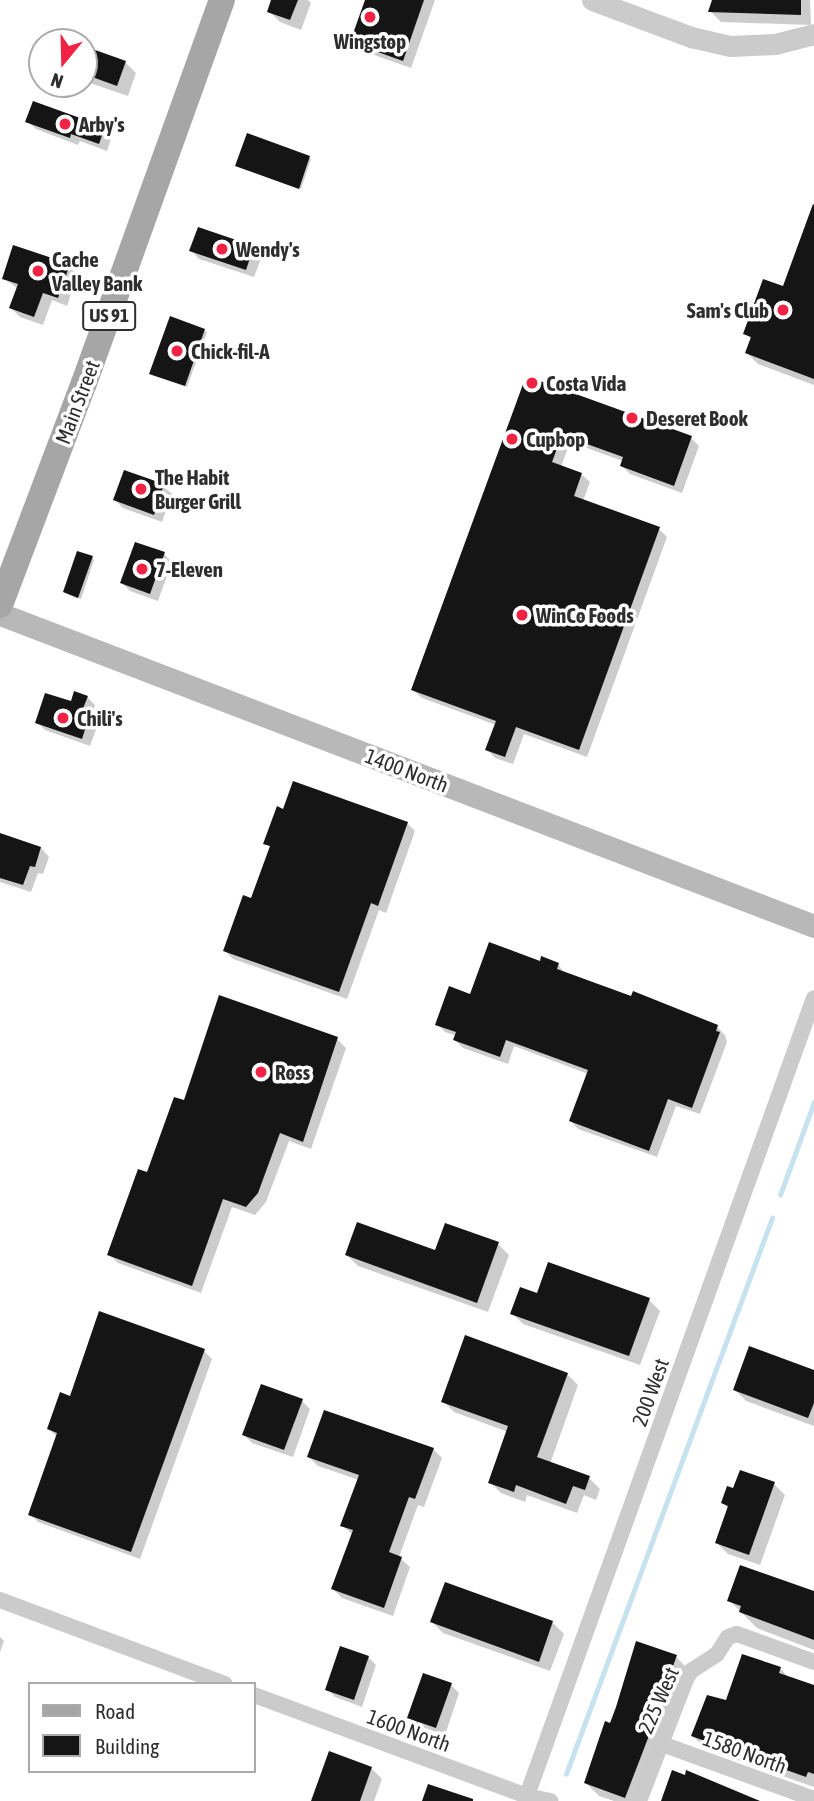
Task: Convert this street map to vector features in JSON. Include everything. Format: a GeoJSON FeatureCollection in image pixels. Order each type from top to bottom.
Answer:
{"type":"FeatureCollection","features":[{"type":"Feature","properties":{"kind":"main road","name":"Main Street"},"geometry":{"type":"LineString","coordinates":[[0,605],[84,383],[222,0]]}},
{"type":"Feature","properties":{"kind":"main road","name":"1400 North"},"geometry":{"type":"LineString","coordinates":[[0,614],[814,926]]}},
{"type":"Feature","properties":{"kind":"street"},"geometry":{"type":"LineString","coordinates":[[592,0],[691,37],[730,46],[775,44],[814,34]]}},
{"type":"Feature","properties":{"kind":"street","name":"200 West"},"geometry":{"type":"LineString","coordinates":[[526,1798],[814,998]]}},
{"type":"Feature","properties":{"kind":"street"},"geometry":{"type":"LineString","coordinates":[[0,1600],[220,1682]]}},
{"type":"Feature","properties":{"kind":"street","name":"225 West"},"geometry":{"type":"LineString","coordinates":[[639,1801],[691,1671],[718,1654],[728,1637],[737,1634],[814,1662]]}},
{"type":"Feature","properties":{"kind":"street","name":"1600 North"},"geometry":{"type":"LineString","coordinates":[[256,1696],[526,1798],[550,1801]]}},
{"type":"Feature","properties":{"kind":"street","name":"1580 North"},"geometry":{"type":"LineString","coordinates":[[662,1744],[814,1799]]}},
{"type":"Feature","properties":{"kind":"building"},"geometry":{"type":"Polygon","coordinates":[[[271,0],[298,0],[290,20],[267,12],[271,0]]]}},
{"type":"Feature","properties":{"kind":"building"},"geometry":{"type":"Polygon","coordinates":[[[365,0],[424,0],[403,61],[350,42],[365,0]]]}},
{"type":"Feature","properties":{"kind":"building"},"geometry":{"type":"Polygon","coordinates":[[[712,0],[801,0],[801,15],[708,12],[712,0]]]}},
{"type":"Feature","properties":{"kind":"building"},"geometry":{"type":"Polygon","coordinates":[[[98,51],[126,61],[117,86],[98,79],[98,51]]]}},
{"type":"Feature","properties":{"kind":"building","name":"Arby's"},"geometry":{"type":"Polygon","coordinates":[[[33,101],[105,127],[99,144],[71,134],[70,138],[25,122],[33,101]]]}},
{"type":"Feature","properties":{"kind":"building"},"geometry":{"type":"Polygon","coordinates":[[[247,133],[310,156],[299,189],[235,166],[247,133]]]}},
{"type":"Feature","properties":{"kind":"building","name":"Sam's Club"},"geometry":{"type":"Polygon","coordinates":[[[813,204],[814,379],[745,353],[751,337],[743,334],[763,279],[783,286],[813,204]]]}},
{"type":"Feature","properties":{"kind":"building","name":"Wendy's"},"geometry":{"type":"Polygon","coordinates":[[[198,227],[254,246],[246,270],[189,251],[198,227]]]}},
{"type":"Feature","properties":{"kind":"building"},"geometry":{"type":"Polygon","coordinates":[[[13,245],[70,264],[58,298],[43,293],[34,317],[9,308],[18,284],[2,279],[13,245]]]}},
{"type":"Feature","properties":{"kind":"building","name":"Chick-fil-A"},"geometry":{"type":"Polygon","coordinates":[[[170,316],[205,329],[185,386],[149,374],[170,316]]]}},
{"type":"Feature","properties":{"kind":"building"},"geometry":{"type":"Polygon","coordinates":[[[526,376],[692,436],[674,486],[620,466],[623,457],[562,435],[552,462],[582,473],[574,496],[660,527],[579,750],[516,727],[505,757],[485,750],[496,721],[411,690],[526,376]]]}},
{"type":"Feature","properties":{"kind":"building"},"geometry":{"type":"Polygon","coordinates":[[[124,470],[164,484],[154,515],[113,500],[124,470]]]}},
{"type":"Feature","properties":{"kind":"building"},"geometry":{"type":"Polygon","coordinates":[[[135,542],[165,552],[150,594],[120,583],[135,542]]]}},
{"type":"Feature","properties":{"kind":"building"},"geometry":{"type":"Polygon","coordinates":[[[77,551],[93,556],[78,598],[63,592],[77,551]]]}},
{"type":"Feature","properties":{"kind":"building","name":"Chili's"},"geometry":{"type":"Polygon","coordinates":[[[74,691],[88,696],[82,711],[90,714],[82,739],[35,723],[45,693],[71,701],[74,691]]]}},
{"type":"Feature","properties":{"kind":"building"},"geometry":{"type":"Polygon","coordinates":[[[293,781],[408,822],[378,906],[371,903],[339,992],[223,951],[243,895],[251,898],[270,846],[263,844],[277,806],[283,809],[293,781]]]}},
{"type":"Feature","properties":{"kind":"building"},"geometry":{"type":"Polygon","coordinates":[[[0,833],[41,847],[35,867],[30,866],[23,885],[0,878],[0,833]]]}},
{"type":"Feature","properties":{"kind":"building"},"geometry":{"type":"Polygon","coordinates":[[[489,942],[540,961],[541,956],[559,963],[557,969],[631,996],[633,991],[718,1025],[716,1031],[720,1032],[692,1108],[668,1099],[649,1151],[569,1121],[588,1070],[506,1040],[500,1057],[453,1040],[456,1032],[435,1025],[449,986],[470,994],[489,942]]]}},
{"type":"Feature","properties":{"kind":"building"},"geometry":{"type":"Polygon","coordinates":[[[219,995],[338,1037],[303,1142],[280,1133],[258,1193],[246,1207],[223,1199],[192,1286],[107,1255],[138,1169],[147,1172],[174,1097],[184,1100],[219,995]]]}},
{"type":"Feature","properties":{"kind":"building"},"geometry":{"type":"Polygon","coordinates":[[[357,1222],[435,1250],[445,1223],[499,1242],[477,1303],[345,1255],[357,1222]]]}},
{"type":"Feature","properties":{"kind":"building"},"geometry":{"type":"Polygon","coordinates":[[[548,1262],[650,1298],[629,1356],[510,1314],[520,1287],[537,1293],[548,1262]]]}},
{"type":"Feature","properties":{"kind":"building"},"geometry":{"type":"Polygon","coordinates":[[[99,1311],[205,1349],[131,1552],[28,1515],[57,1433],[47,1429],[60,1392],[70,1396],[99,1311]]]}},
{"type":"Feature","properties":{"kind":"building"},"geometry":{"type":"Polygon","coordinates":[[[465,1335],[568,1373],[537,1457],[590,1476],[585,1490],[573,1486],[566,1504],[516,1485],[514,1492],[488,1483],[508,1426],[441,1402],[465,1335]]]}},
{"type":"Feature","properties":{"kind":"building"},"geometry":{"type":"Polygon","coordinates":[[[749,1346],[814,1370],[814,1403],[808,1418],[733,1390],[749,1346]]]}},
{"type":"Feature","properties":{"kind":"building"},"geometry":{"type":"Polygon","coordinates":[[[261,1384],[303,1399],[284,1450],[242,1435],[261,1384]]]}},
{"type":"Feature","properties":{"kind":"building"},"geometry":{"type":"Polygon","coordinates":[[[324,1410],[434,1448],[415,1499],[409,1497],[389,1552],[402,1557],[384,1608],[331,1589],[353,1530],[340,1526],[359,1475],[307,1457],[324,1410]]]}},
{"type":"Feature","properties":{"kind":"building"},"geometry":{"type":"Polygon","coordinates":[[[740,1470],[775,1482],[749,1555],[715,1543],[728,1506],[721,1503],[727,1486],[733,1488],[740,1470]]]}},
{"type":"Feature","properties":{"kind":"building"},"geometry":{"type":"Polygon","coordinates":[[[740,1565],[814,1591],[814,1640],[739,1612],[741,1606],[727,1601],[740,1565]]]}},
{"type":"Feature","properties":{"kind":"building"},"geometry":{"type":"Polygon","coordinates":[[[445,1582],[553,1621],[539,1662],[430,1622],[445,1582]]]}},
{"type":"Feature","properties":{"kind":"building"},"geometry":{"type":"Polygon","coordinates":[[[636,1641],[677,1655],[663,1694],[656,1691],[645,1732],[650,1733],[625,1798],[584,1783],[605,1721],[610,1723],[616,1707],[636,1641]]]}},
{"type":"Feature","properties":{"kind":"building"},"geometry":{"type":"Polygon","coordinates":[[[340,1646],[369,1656],[354,1700],[325,1690],[340,1646]]]}},
{"type":"Feature","properties":{"kind":"building"},"geometry":{"type":"Polygon","coordinates":[[[742,1654],[781,1667],[779,1673],[814,1685],[814,1774],[808,1772],[806,1777],[691,1736],[707,1695],[726,1700],[742,1654]]]}},
{"type":"Feature","properties":{"kind":"building"},"geometry":{"type":"Polygon","coordinates":[[[423,1673],[452,1683],[436,1728],[407,1718],[423,1673]]]}},
{"type":"Feature","properties":{"kind":"building"},"geometry":{"type":"Polygon","coordinates":[[[329,1751],[372,1767],[360,1801],[311,1801],[329,1751]]]}},
{"type":"Feature","properties":{"kind":"building"},"geometry":{"type":"Polygon","coordinates":[[[672,1770],[685,1775],[686,1770],[760,1801],[661,1801],[672,1770]]]}},
{"type":"Feature","properties":{"kind":"building"},"geometry":{"type":"Polygon","coordinates":[[[428,1784],[473,1799],[473,1801],[422,1801],[428,1784]]]}},
{"type":"Feature","properties":{"kind":"waterway"},"geometry":{"type":"LineString","coordinates":[[780,1195],[814,1102]]}},
{"type":"Feature","properties":{"kind":"waterway"},"geometry":{"type":"LineString","coordinates":[[566,1774],[772,1218]]}},
{"type":"Feature","properties":{"kind":"place","name":"Wingstop"},"geometry":{"type":"Point","coordinates":[370,17]}},
{"type":"Feature","properties":{"kind":"place","name":"Arby's"},"geometry":{"type":"Point","coordinates":[65,124]}},
{"type":"Feature","properties":{"kind":"place","name":"Wendy's"},"geometry":{"type":"Point","coordinates":[222,249]}},
{"type":"Feature","properties":{"kind":"place","name":"Cache Valley Bank"},"geometry":{"type":"Point","coordinates":[38,271]}},
{"type":"Feature","properties":{"kind":"place","name":"Sam's Club"},"geometry":{"type":"Point","coordinates":[783,310]}},
{"type":"Feature","properties":{"kind":"place","name":"Chick-fil-A"},"geometry":{"type":"Point","coordinates":[177,351]}},
{"type":"Feature","properties":{"kind":"place","name":"Costa Vida"},"geometry":{"type":"Point","coordinates":[532,383]}},
{"type":"Feature","properties":{"kind":"place","name":"Deseret Book"},"geometry":{"type":"Point","coordinates":[632,418]}},
{"type":"Feature","properties":{"kind":"place","name":"Cupbop"},"geometry":{"type":"Point","coordinates":[512,439]}},
{"type":"Feature","properties":{"kind":"place","name":"The Habit Burger Grill"},"geometry":{"type":"Point","coordinates":[141,489]}},
{"type":"Feature","properties":{"kind":"place","name":"7-Eleven"},"geometry":{"type":"Point","coordinates":[142,569]}},
{"type":"Feature","properties":{"kind":"place","name":"WinCo Foods"},"geometry":{"type":"Point","coordinates":[522,615]}},
{"type":"Feature","properties":{"kind":"place","name":"Chili's"},"geometry":{"type":"Point","coordinates":[63,718]}},
{"type":"Feature","properties":{"kind":"place","name":"Ross"},"geometry":{"type":"Point","coordinates":[261,1072]}}]}
